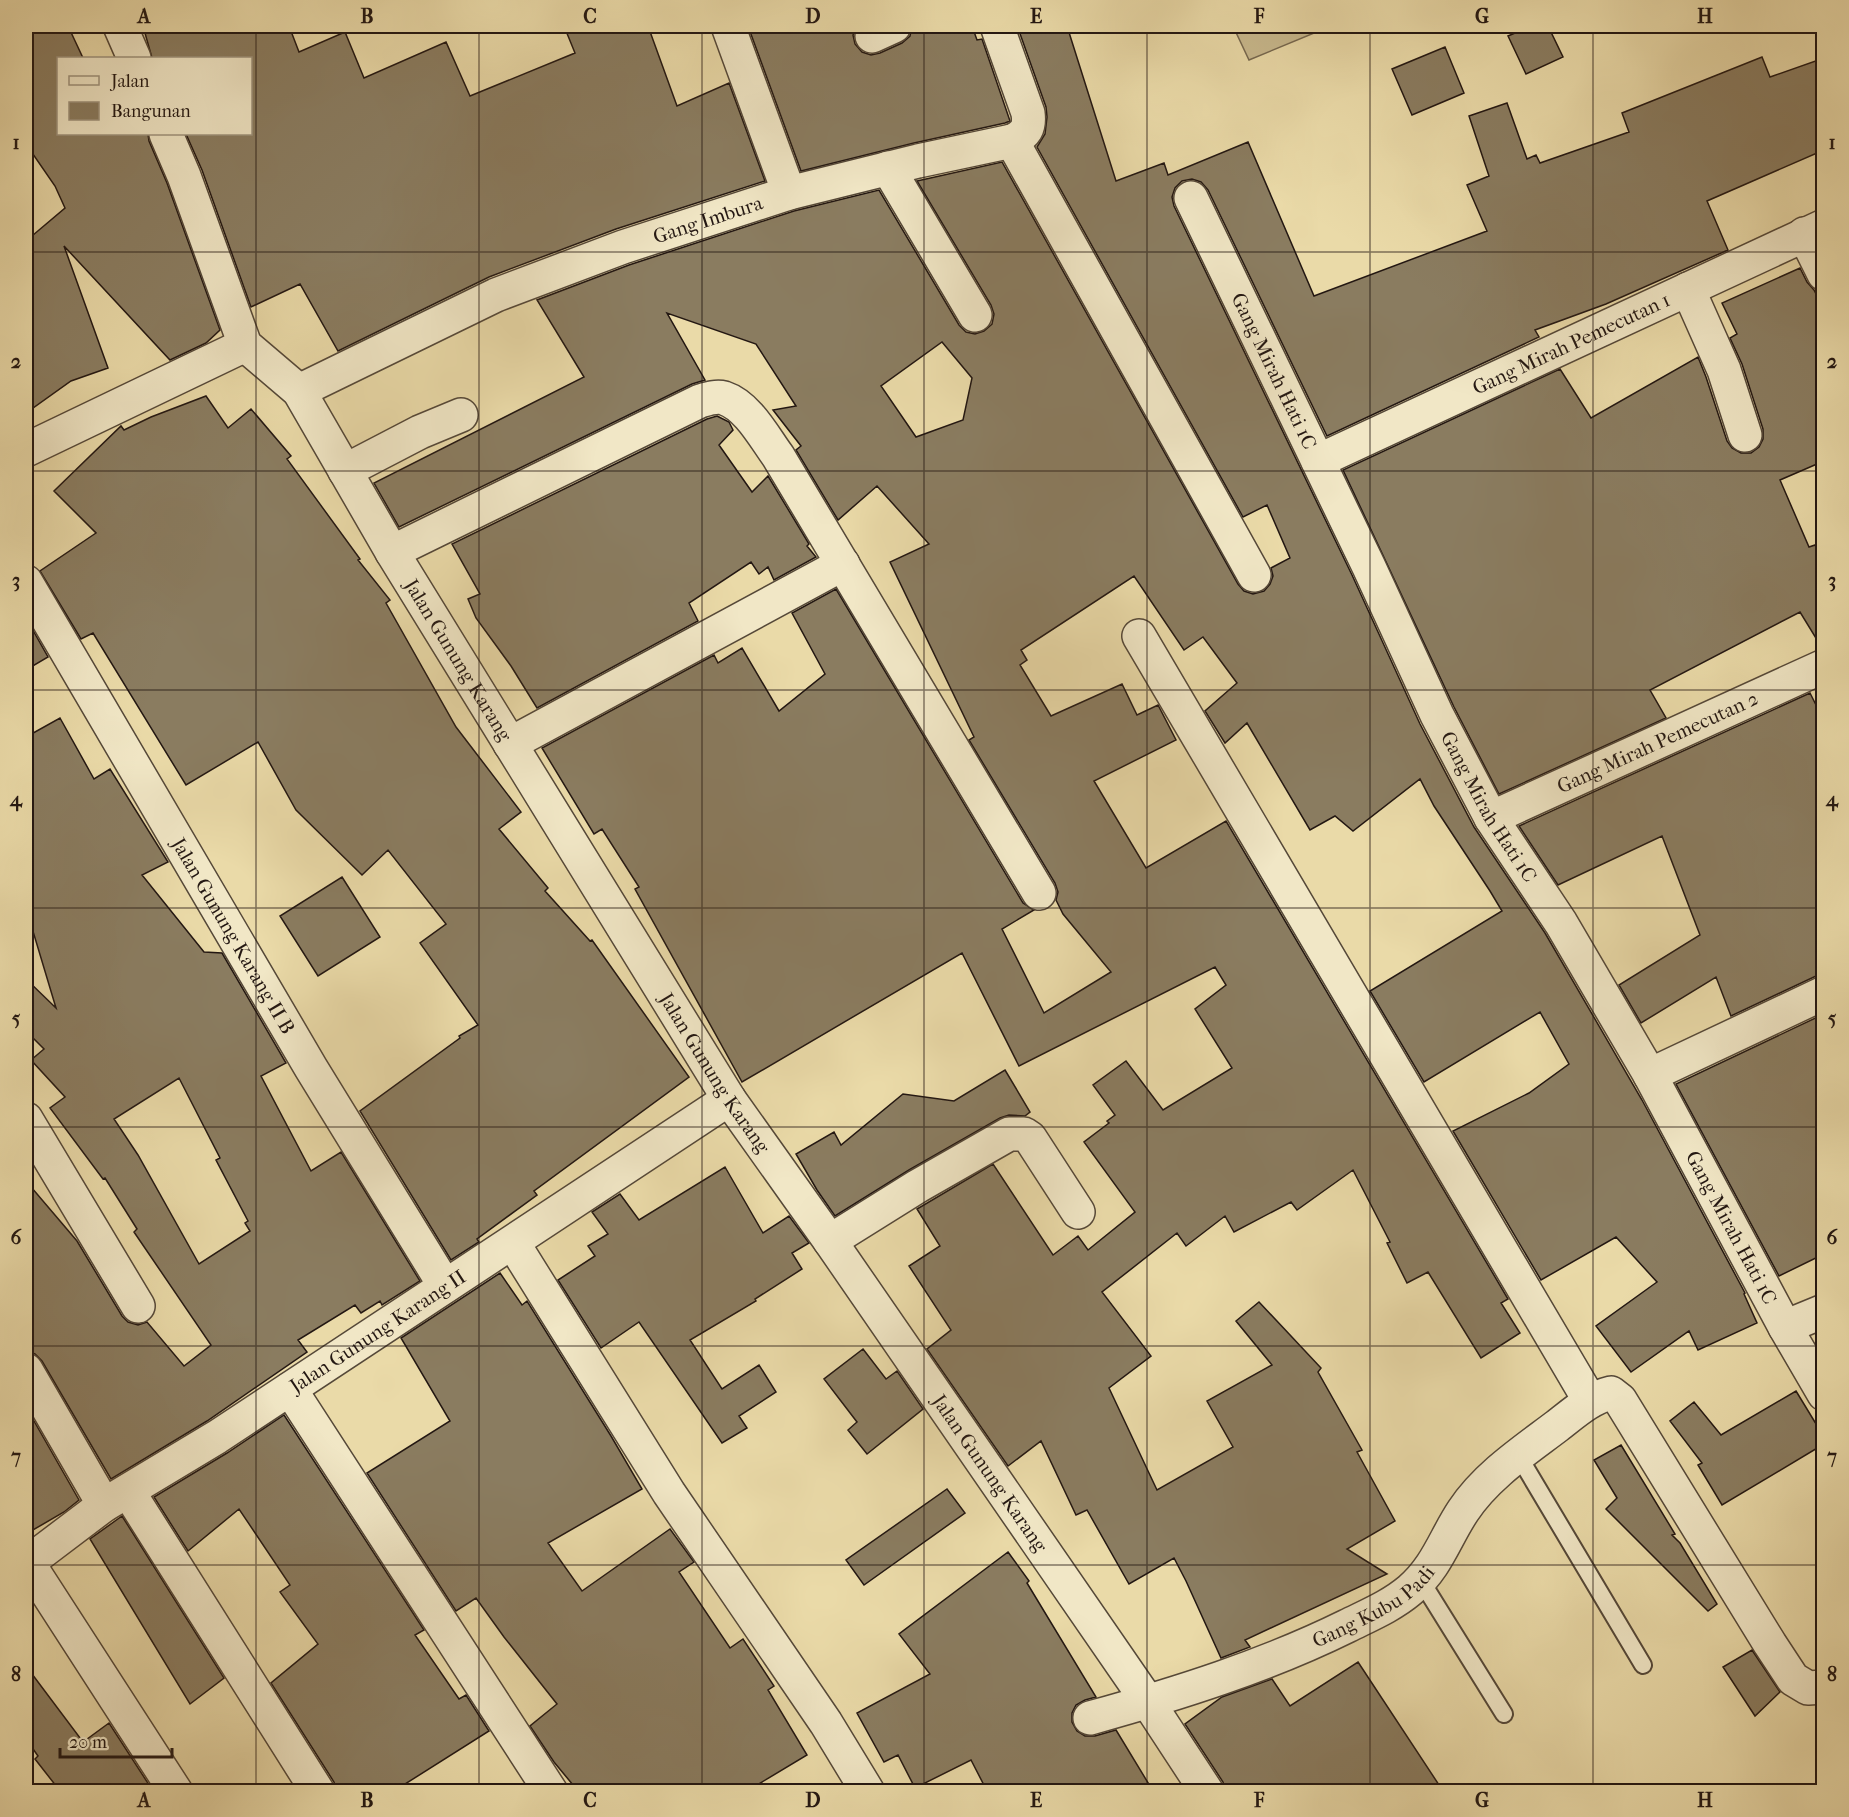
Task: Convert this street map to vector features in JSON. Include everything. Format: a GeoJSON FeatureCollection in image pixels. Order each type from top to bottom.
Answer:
{"type":"FeatureCollection","features":[{"type":"Feature","properties":{"kind":"street"},"geometry":{"type":"LineString","coordinates":[[120,26],[134,57]]}},
{"type":"Feature","properties":{"kind":"street"},"geometry":{"type":"LineString","coordinates":[[728,26],[789,193]]}},
{"type":"Feature","properties":{"kind":"street"},"geometry":{"type":"LineString","coordinates":[[997,26],[1030,122],[1026,133],[1012,141],[1254,575]]}},
{"type":"Feature","properties":{"kind":"street"},"geometry":{"type":"LineString","coordinates":[[26,450],[245,345],[184,176],[166,135]]}},
{"type":"Feature","properties":{"kind":"street","name":"Gang Imbura"},"geometry":{"type":"LineString","coordinates":[[300,391],[496,295],[623,247],[789,193],[888,168],[1012,141]]}},
{"type":"Feature","properties":{"kind":"street"},"geometry":{"type":"LineString","coordinates":[[888,168],[975,315]]}},
{"type":"Feature","properties":{"kind":"street","name":"Gang Mirah Hati 1C"},"geometry":{"type":"LineString","coordinates":[[1191,198],[1437,715],[1491,818],[1561,923],[1650,1075],[1785,1327],[1824,1394]]}},
{"type":"Feature","properties":{"kind":"street"},"geometry":{"type":"LineString","coordinates":[[1814,230],[1824,274]]}},
{"type":"Feature","properties":{"kind":"street","name":"Gang Mirah Pemecutan 1"},"geometry":{"type":"LineString","coordinates":[[1318,461],[1814,230]]}},
{"type":"Feature","properties":{"kind":"street"},"geometry":{"type":"LineString","coordinates":[[1688,290],[1724,370],[1745,435]]}},
{"type":"Feature","properties":{"kind":"street","name":"Jalan Gunung Karang"},"geometry":{"type":"LineString","coordinates":[[245,345],[300,391],[392,552],[729,1100],[830,1241],[1148,1702],[1205,1791]]}},
{"type":"Feature","properties":{"kind":"street"},"geometry":{"type":"LineString","coordinates":[[392,552],[700,401],[723,398],[739,407],[752,419],[778,456],[1039,893]]}},
{"type":"Feature","properties":{"kind":"street"},"geometry":{"type":"LineString","coordinates":[[345,471],[420,432],[461,415]]}},
{"type":"Feature","properties":{"kind":"street"},"geometry":{"type":"LineString","coordinates":[[510,744],[843,564]]}},
{"type":"Feature","properties":{"kind":"street","name":"Jalan Gunung Karang II B"},"geometry":{"type":"LineString","coordinates":[[26,582],[311,1068],[445,1286]]}},
{"type":"Feature","properties":{"kind":"street"},"geometry":{"type":"LineString","coordinates":[[1139,636],[1590,1401],[1611,1393],[1620,1400],[1793,1679],[1808,1688],[1824,1687]]}},
{"type":"Feature","properties":{"kind":"street","name":"Gang Mirah Pemecutan 2"},"geometry":{"type":"LineString","coordinates":[[1491,818],[1821,673]]}},
{"type":"Feature","properties":{"kind":"street"},"geometry":{"type":"LineString","coordinates":[[1650,1075],[1824,993]]}},
{"type":"Feature","properties":{"kind":"street","name":"Jalan Gunung Karang II"},"geometry":{"type":"LineString","coordinates":[[27,1563],[116,1498],[217,1437],[729,1100]]}},
{"type":"Feature","properties":{"kind":"street"},"geometry":{"type":"LineString","coordinates":[[26,1119],[138,1306]]}},
{"type":"Feature","properties":{"kind":"street"},"geometry":{"type":"LineString","coordinates":[[830,1241],[918,1186],[1009,1134],[1024,1134],[1030,1138],[1078,1212]]}},
{"type":"Feature","properties":{"kind":"street"},"geometry":{"type":"LineString","coordinates":[[513,1243],[669,1493],[826,1723],[868,1791]]}},
{"type":"Feature","properties":{"kind":"street"},"geometry":{"type":"LineString","coordinates":[[1785,1327],[1824,1311]]}},
{"type":"Feature","properties":{"kind":"street"},"geometry":{"type":"LineString","coordinates":[[26,1370],[318,1791]]}},
{"type":"Feature","properties":{"kind":"street"},"geometry":{"type":"LineString","coordinates":[[290,1389],[551,1791]]}},
{"type":"Feature","properties":{"kind":"street","name":"Gang Kubu Padi"},"geometry":{"type":"LineString","coordinates":[[1090,1718],[1148,1702],[1268,1660],[1323,1638],[1388,1606],[1412,1589],[1440,1555],[1462,1512],[1479,1490],[1518,1455],[1590,1401]]}},
{"type":"Feature","properties":{"kind":"street"},"geometry":{"type":"LineString","coordinates":[[27,1563],[176,1791]]}},
{"type":"Feature","properties":{"kind":"lane"},"geometry":{"type":"LineString","coordinates":[[1518,1455],[1643,1665]]}},
{"type":"Feature","properties":{"kind":"lane"},"geometry":{"type":"LineString","coordinates":[[1420,1579],[1503,1714]]}},
{"type":"Feature","properties":{"kind":"shaded area"},"geometry":{"type":"Polygon","coordinates":[[[1233,26],[1331,26],[1249,60],[1233,26]]]}},
{"type":"Feature","properties":{"kind":"building"},"geometry":{"type":"Polygon","coordinates":[[[26,26],[68,26],[83,57],[57,57],[57,135],[148,135],[220,330],[206,343],[170,360],[64,246],[108,368],[71,381],[26,413],[26,241],[65,208],[55,186],[26,144],[26,26]]]}},
{"type":"Feature","properties":{"kind":"building"},"geometry":{"type":"Polygon","coordinates":[[[143,26],[289,26],[299,52],[345,32],[364,78],[446,42],[470,96],[575,53],[564,26],[648,26],[677,106],[729,83],[765,181],[616,229],[489,277],[338,351],[300,284],[251,307],[202,170],[186,135],[252,135],[252,57],[152,57],[143,26]]]}},
{"type":"Feature","properties":{"kind":"building"},"geometry":{"type":"Polygon","coordinates":[[[748,26],[857,26],[853,35],[855,44],[862,52],[871,55],[902,43],[910,36],[912,26],[972,26],[977,40],[982,39],[1010,121],[801,171],[748,26]]]}},
{"type":"Feature","properties":{"kind":"building"},"geometry":{"type":"Polygon","coordinates":[[[1067,26],[1116,181],[1164,163],[1168,175],[1248,142],[1314,296],[1487,231],[1467,185],[1489,176],[1469,116],[1507,103],[1527,159],[1536,155],[1540,163],[1629,132],[1622,113],[1762,57],[1770,77],[1824,58],[1824,150],[1707,201],[1728,250],[1606,304],[1535,330],[1539,337],[1327,436],[1208,190],[1201,182],[1192,179],[1182,181],[1175,188],[1172,197],[1174,206],[1352,575],[1420,724],[1474,827],[1545,933],[1642,1100],[1745,1293],[1757,1323],[1698,1350],[1689,1331],[1631,1372],[1596,1326],[1657,1282],[1616,1237],[1541,1280],[1453,1131],[1529,1093],[1569,1064],[1540,1012],[1424,1082],[1370,991],[1502,911],[1434,806],[1420,779],[1353,831],[1335,816],[1310,830],[1247,723],[1225,743],[1205,711],[1237,683],[1203,637],[1184,650],[1134,576],[1021,650],[1027,660],[1020,665],[1051,716],[1122,684],[1137,715],[1158,705],[1176,740],[1094,781],[1146,868],[1226,821],[1508,1299],[1501,1303],[1520,1333],[1481,1358],[1428,1272],[1407,1283],[1387,1243],[1390,1242],[1353,1170],[1297,1210],[1291,1202],[1234,1232],[1225,1216],[1186,1246],[1177,1233],[1102,1292],[1151,1356],[1109,1388],[1157,1490],[1233,1447],[1207,1401],[1272,1365],[1236,1321],[1259,1302],[1321,1368],[1318,1372],[1362,1450],[1357,1452],[1395,1521],[1347,1549],[1387,1574],[1245,1640],[1250,1647],[1221,1658],[1174,1558],[1129,1584],[1087,1510],[1076,1515],[1041,1441],[1008,1466],[927,1349],[951,1330],[909,1266],[940,1246],[917,1209],[993,1164],[1053,1255],[1078,1236],[1088,1250],[1135,1212],[1084,1142],[1109,1123],[1107,1121],[1115,1115],[1093,1085],[1126,1061],[1163,1110],[1232,1068],[1195,1009],[1226,985],[1215,967],[1019,1066],[962,953],[742,1082],[635,889],[639,887],[602,829],[594,834],[542,748],[714,655],[718,663],[742,648],[779,711],[825,674],[792,613],[836,589],[1023,903],[1034,910],[1002,929],[1044,1013],[1111,972],[1063,914],[1056,900],[1058,892],[1055,883],[969,740],[974,737],[890,562],[929,544],[877,486],[838,520],[796,450],[801,446],[773,410],[796,406],[756,344],[667,313],[705,380],[692,384],[399,527],[374,483],[584,377],[537,300],[629,265],[794,211],[879,190],[959,325],[966,332],[975,334],[984,331],[992,324],[994,314],[991,305],[917,181],[1002,162],[1238,584],[1244,591],[1253,594],[1264,591],[1273,576],[1271,568],[1290,558],[1267,505],[1243,517],[1037,147],[1045,134],[1046,107],[1018,28],[1067,26]],[[942,342],[881,386],[916,437],[963,420],[972,378],[942,342]]]}},
{"type":"Feature","properties":{"kind":"building"},"geometry":{"type":"Polygon","coordinates":[[[1532,26],[1548,26],[1563,57],[1526,74],[1508,36],[1532,26]]]}},
{"type":"Feature","properties":{"kind":"building"},"geometry":{"type":"Polygon","coordinates":[[[1445,47],[1464,93],[1412,115],[1392,69],[1445,47]]]}},
{"type":"Feature","properties":{"kind":"building"},"geometry":{"type":"Polygon","coordinates":[[[1800,268],[1824,310],[1824,461],[1780,480],[1809,547],[1815,545],[1824,565],[1824,648],[1800,612],[1650,690],[1666,718],[1499,794],[1454,707],[1343,470],[1560,369],[1591,418],[1698,357],[1727,441],[1732,448],[1741,453],[1751,453],[1759,447],[1763,439],[1763,429],[1742,364],[1730,338],[1737,334],[1722,303],[1800,268]]]}},
{"type":"Feature","properties":{"kind":"building"},"geometry":{"type":"Polygon","coordinates":[[[206,396],[228,428],[251,409],[291,456],[287,459],[360,559],[358,560],[390,600],[386,603],[456,727],[521,812],[499,829],[548,888],[545,891],[590,941],[592,940],[689,1077],[534,1191],[537,1195],[477,1239],[479,1242],[451,1260],[360,1111],[460,1038],[459,1036],[478,1025],[420,943],[446,924],[388,850],[362,875],[296,810],[258,742],[186,785],[93,633],[81,639],[40,571],[96,533],[54,491],[121,426],[124,430],[206,396]]]}},
{"type":"Feature","properties":{"kind":"building"},"geometry":{"type":"Polygon","coordinates":[[[717,416],[729,422],[733,430],[719,445],[752,492],[768,476],[809,544],[807,546],[816,557],[774,580],[768,567],[759,574],[751,562],[689,603],[698,621],[537,708],[511,666],[476,618],[468,599],[480,594],[452,544],[717,416]]]}},
{"type":"Feature","properties":{"kind":"building"},"geometry":{"type":"Polygon","coordinates":[[[26,618],[48,657],[26,670],[26,618]]]}},
{"type":"Feature","properties":{"kind":"building"},"geometry":{"type":"Polygon","coordinates":[[[1810,693],[1824,721],[1824,975],[1816,976],[1731,1016],[1716,977],[1641,1023],[1619,985],[1700,935],[1662,836],[1558,885],[1519,826],[1810,693]]]}},
{"type":"Feature","properties":{"kind":"building"},"geometry":{"type":"Polygon","coordinates":[[[60,718],[94,779],[110,769],[168,862],[142,875],[204,952],[222,953],[286,1063],[261,1076],[311,1171],[341,1152],[420,1281],[382,1305],[380,1301],[361,1313],[355,1305],[298,1340],[307,1352],[207,1421],[111,1479],[42,1361],[35,1354],[26,1351],[26,1181],[77,1241],[122,1316],[128,1322],[138,1325],[147,1322],[184,1366],[211,1345],[134,1232],[137,1229],[105,1178],[103,1179],[50,1108],[65,1097],[31,1060],[44,1049],[26,1031],[26,979],[56,1008],[26,908],[26,737],[60,718]],[[179,1078],[114,1119],[138,1155],[199,1264],[250,1231],[245,1223],[248,1221],[216,1160],[220,1158],[179,1078]]]}},
{"type":"Feature","properties":{"kind":"building"},"geometry":{"type":"Polygon","coordinates":[[[342,877],[380,937],[318,976],[280,916],[342,877]]]}},
{"type":"Feature","properties":{"kind":"building"},"geometry":{"type":"Polygon","coordinates":[[[1824,1014],[1824,1254],[1779,1276],[1676,1084],[1824,1014]]]}},
{"type":"Feature","properties":{"kind":"building"},"geometry":{"type":"Polygon","coordinates":[[[1005,1070],[1030,1112],[1025,1116],[1009,1115],[1000,1118],[835,1216],[796,1154],[834,1132],[841,1145],[903,1094],[954,1101],[1005,1070]]]}},
{"type":"Feature","properties":{"kind":"building"},"geometry":{"type":"Polygon","coordinates":[[[725,1167],[763,1233],[789,1216],[809,1243],[792,1253],[802,1269],[755,1299],[756,1301],[690,1340],[722,1389],[759,1365],[776,1392],[739,1416],[747,1428],[722,1443],[639,1322],[601,1348],[558,1280],[595,1256],[588,1246],[608,1234],[592,1212],[620,1194],[639,1220],[725,1167]]]}},
{"type":"Feature","properties":{"kind":"building"},"geometry":{"type":"Polygon","coordinates":[[[500,1273],[522,1305],[527,1301],[642,1489],[548,1543],[582,1591],[670,1529],[694,1562],[679,1572],[730,1648],[743,1639],[774,1686],[768,1690],[807,1755],[747,1791],[578,1791],[554,1762],[530,1726],[557,1704],[476,1598],[456,1611],[367,1473],[450,1421],[401,1338],[500,1273]]]}},
{"type":"Feature","properties":{"kind":"building"},"geometry":{"type":"Polygon","coordinates":[[[863,1349],[886,1379],[897,1371],[923,1409],[867,1454],[848,1430],[857,1422],[824,1379],[863,1349]]]}},
{"type":"Feature","properties":{"kind":"building"},"geometry":{"type":"Polygon","coordinates":[[[1796,1391],[1824,1437],[1824,1444],[1722,1505],[1698,1465],[1702,1463],[1670,1421],[1694,1402],[1721,1435],[1796,1391]]]}},
{"type":"Feature","properties":{"kind":"building"},"geometry":{"type":"Polygon","coordinates":[[[26,1407],[79,1500],[64,1512],[26,1534],[26,1407]]]}},
{"type":"Feature","properties":{"kind":"building"},"geometry":{"type":"Polygon","coordinates":[[[284,1415],[424,1630],[415,1635],[459,1699],[466,1695],[489,1731],[394,1791],[337,1791],[334,1782],[271,1683],[318,1644],[280,1592],[290,1585],[239,1509],[188,1551],[154,1497],[284,1415]]]}},
{"type":"Feature","properties":{"kind":"building"},"geometry":{"type":"Polygon","coordinates":[[[1621,1445],[1675,1534],[1672,1535],[1680,1543],[1717,1604],[1708,1611],[1606,1509],[1617,1498],[1594,1460],[1621,1445]]]}},
{"type":"Feature","properties":{"kind":"building"},"geometry":{"type":"Polygon","coordinates":[[[947,1489],[965,1513],[864,1585],[846,1560],[947,1489]]]}},
{"type":"Feature","properties":{"kind":"building"},"geometry":{"type":"Polygon","coordinates":[[[122,1516],[224,1678],[190,1704],[90,1539],[122,1516]]]}},
{"type":"Feature","properties":{"kind":"building"},"geometry":{"type":"Polygon","coordinates":[[[1008,1552],[1029,1581],[1027,1583],[1096,1697],[1076,1705],[1072,1713],[1072,1722],[1077,1731],[1085,1736],[1095,1736],[1116,1730],[1153,1791],[987,1791],[971,1760],[915,1788],[898,1755],[884,1762],[857,1713],[930,1674],[899,1634],[1008,1552]]]}},
{"type":"Feature","properties":{"kind":"building"},"geometry":{"type":"Polygon","coordinates":[[[1752,1650],[1780,1692],[1755,1716],[1723,1667],[1752,1650]]]}},
{"type":"Feature","properties":{"kind":"building"},"geometry":{"type":"Polygon","coordinates":[[[1358,1662],[1443,1791],[1226,1791],[1223,1782],[1185,1724],[1222,1697],[1272,1679],[1290,1706],[1358,1662]]]}},
{"type":"Feature","properties":{"kind":"building"},"geometry":{"type":"Polygon","coordinates":[[[26,1666],[83,1742],[109,1723],[153,1791],[60,1791],[35,1759],[38,1756],[26,1739],[26,1666]]]}}]}
